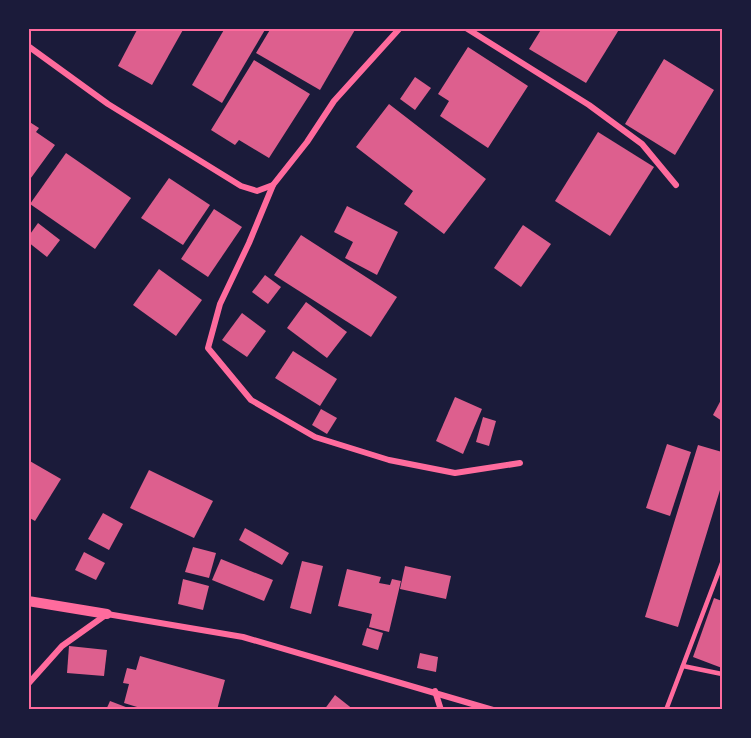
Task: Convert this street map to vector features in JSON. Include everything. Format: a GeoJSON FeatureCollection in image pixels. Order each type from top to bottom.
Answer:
{"type":"FeatureCollection","features":[{"type":"Feature","properties":{"kind":"street"},"geometry":{"type":"LineString","coordinates":[[400,28],[334,101],[307,142],[273,185],[249,243],[219,304],[208,348],[252,400],[315,437],[389,460],[455,473],[520,463]]}},
{"type":"Feature","properties":{"kind":"street"},"geometry":{"type":"LineString","coordinates":[[466,28],[589,105],[642,144],[676,185]]}},
{"type":"Feature","properties":{"kind":"street"},"geometry":{"type":"LineString","coordinates":[[28,46],[108,104],[240,186],[257,191],[273,185]]}},
{"type":"Feature","properties":{"kind":"street"},"geometry":{"type":"LineString","coordinates":[[28,601],[243,637],[435,691],[493,710]]}},
{"type":"Feature","properties":{"kind":"street"},"geometry":{"type":"LineString","coordinates":[[28,684],[62,646],[107,614]]}},
{"type":"Feature","properties":{"kind":"street"},"geometry":{"type":"LineString","coordinates":[[435,691],[441,710]]}},
{"type":"Feature","properties":{"kind":"lane"},"geometry":{"type":"LineString","coordinates":[[666,710],[723,563]]}},
{"type":"Feature","properties":{"kind":"lane"},"geometry":{"type":"LineString","coordinates":[[683,666],[723,674]]}},
{"type":"Feature","properties":{"kind":"building"},"geometry":{"type":"Polygon","coordinates":[[[138,28],[184,28],[152,85],[118,66],[138,28]]]}},
{"type":"Feature","properties":{"kind":"building"},"geometry":{"type":"Polygon","coordinates":[[[225,28],[266,28],[222,103],[192,85],[225,28]]]}},
{"type":"Feature","properties":{"kind":"building"},"geometry":{"type":"Polygon","coordinates":[[[271,28],[356,28],[320,90],[256,53],[271,28]]]}},
{"type":"Feature","properties":{"kind":"building"},"geometry":{"type":"Polygon","coordinates":[[[542,28],[620,28],[586,83],[529,49],[542,28]]]}},
{"type":"Feature","properties":{"kind":"building"},"geometry":{"type":"Polygon","coordinates":[[[468,47],[528,86],[488,148],[440,116],[449,101],[438,94],[468,47]]]}},
{"type":"Feature","properties":{"kind":"building"},"geometry":{"type":"Polygon","coordinates":[[[664,59],[714,90],[675,155],[625,124],[664,59]]]}},
{"type":"Feature","properties":{"kind":"building"},"geometry":{"type":"Polygon","coordinates":[[[254,60],[310,94],[269,158],[239,140],[235,145],[211,130],[254,60]]]}},
{"type":"Feature","properties":{"kind":"building"},"geometry":{"type":"Polygon","coordinates":[[[415,77],[431,88],[415,110],[400,99],[415,77]]]}},
{"type":"Feature","properties":{"kind":"building"},"geometry":{"type":"Polygon","coordinates":[[[389,104],[486,179],[444,234],[404,204],[413,191],[356,147],[389,104]]]}},
{"type":"Feature","properties":{"kind":"building"},"geometry":{"type":"Polygon","coordinates":[[[28,121],[39,128],[36,132],[55,145],[28,182],[28,121]]]}},
{"type":"Feature","properties":{"kind":"building"},"geometry":{"type":"Polygon","coordinates":[[[598,132],[654,167],[610,236],[555,201],[598,132]]]}},
{"type":"Feature","properties":{"kind":"building"},"geometry":{"type":"Polygon","coordinates":[[[66,153],[131,198],[95,249],[30,204],[66,153]]]}},
{"type":"Feature","properties":{"kind":"building"},"geometry":{"type":"Polygon","coordinates":[[[169,178],[210,205],[183,245],[141,218],[169,178]]]}},
{"type":"Feature","properties":{"kind":"building"},"geometry":{"type":"Polygon","coordinates":[[[347,206],[398,232],[377,275],[345,258],[353,242],[334,232],[347,206]]]}},
{"type":"Feature","properties":{"kind":"building"},"geometry":{"type":"Polygon","coordinates":[[[214,209],[242,227],[208,277],[181,259],[214,209]]]}},
{"type":"Feature","properties":{"kind":"building"},"geometry":{"type":"Polygon","coordinates":[[[38,223],[60,240],[47,257],[28,242],[28,237],[38,223]]]}},
{"type":"Feature","properties":{"kind":"building"},"geometry":{"type":"Polygon","coordinates":[[[523,225],[551,244],[521,287],[494,268],[523,225]]]}},
{"type":"Feature","properties":{"kind":"building"},"geometry":{"type":"Polygon","coordinates":[[[301,235],[397,297],[371,337],[274,275],[301,235]]]}},
{"type":"Feature","properties":{"kind":"building"},"geometry":{"type":"Polygon","coordinates":[[[159,269],[202,300],[176,336],[133,305],[159,269]]]}},
{"type":"Feature","properties":{"kind":"building"},"geometry":{"type":"Polygon","coordinates":[[[265,275],[281,287],[268,304],[252,292],[265,275]]]}},
{"type":"Feature","properties":{"kind":"building"},"geometry":{"type":"Polygon","coordinates":[[[306,302],[347,332],[327,358],[287,328],[306,302]]]}},
{"type":"Feature","properties":{"kind":"building"},"geometry":{"type":"Polygon","coordinates":[[[242,313],[266,331],[247,357],[222,340],[242,313]]]}},
{"type":"Feature","properties":{"kind":"building"},"geometry":{"type":"Polygon","coordinates":[[[293,351],[337,379],[320,406],[275,378],[293,351]]]}},
{"type":"Feature","properties":{"kind":"building"},"geometry":{"type":"Polygon","coordinates":[[[455,397],[482,409],[463,454],[436,441],[455,397]]]}},
{"type":"Feature","properties":{"kind":"building"},"geometry":{"type":"Polygon","coordinates":[[[722,398],[722,421],[713,415],[722,398]]]}},
{"type":"Feature","properties":{"kind":"building"},"geometry":{"type":"Polygon","coordinates":[[[321,409],[337,418],[327,434],[312,425],[321,409]]]}},
{"type":"Feature","properties":{"kind":"building"},"geometry":{"type":"Polygon","coordinates":[[[483,417],[496,421],[489,446],[476,442],[483,417]]]}},
{"type":"Feature","properties":{"kind":"building"},"geometry":{"type":"Polygon","coordinates":[[[667,444],[691,452],[670,516],[646,508],[667,444]]]}},
{"type":"Feature","properties":{"kind":"building"},"geometry":{"type":"Polygon","coordinates":[[[698,445],[722,452],[722,491],[720,490],[678,627],[645,617],[698,445]]]}},
{"type":"Feature","properties":{"kind":"building"},"geometry":{"type":"Polygon","coordinates":[[[28,460],[61,479],[35,521],[28,517],[28,460]]]}},
{"type":"Feature","properties":{"kind":"building"},"geometry":{"type":"Polygon","coordinates":[[[149,470],[213,501],[194,538],[130,508],[149,470]]]}},
{"type":"Feature","properties":{"kind":"building"},"geometry":{"type":"Polygon","coordinates":[[[103,513],[123,524],[109,550],[88,539],[103,513]]]}},
{"type":"Feature","properties":{"kind":"building"},"geometry":{"type":"Polygon","coordinates":[[[245,528],[289,553],[282,565],[239,540],[245,528]]]}},
{"type":"Feature","properties":{"kind":"building"},"geometry":{"type":"Polygon","coordinates":[[[193,547],[216,553],[209,578],[185,572],[193,547]]]}},
{"type":"Feature","properties":{"kind":"building"},"geometry":{"type":"Polygon","coordinates":[[[84,552],[105,563],[96,580],[75,570],[84,552]]]}},
{"type":"Feature","properties":{"kind":"building"},"geometry":{"type":"Polygon","coordinates":[[[221,559],[273,580],[264,601],[212,580],[221,559]]]}},
{"type":"Feature","properties":{"kind":"building"},"geometry":{"type":"Polygon","coordinates":[[[302,561],[323,566],[311,614],[290,608],[302,561]]]}},
{"type":"Feature","properties":{"kind":"building"},"geometry":{"type":"Polygon","coordinates":[[[405,566],[451,576],[446,599],[400,589],[405,566]]]}},
{"type":"Feature","properties":{"kind":"building"},"geometry":{"type":"Polygon","coordinates":[[[347,569],[381,577],[379,583],[390,585],[392,579],[401,581],[389,632],[369,627],[372,614],[338,606],[347,569]]]}},
{"type":"Feature","properties":{"kind":"building"},"geometry":{"type":"Polygon","coordinates":[[[183,579],[209,586],[203,610],[178,604],[183,579]]]}},
{"type":"Feature","properties":{"kind":"building"},"geometry":{"type":"Polygon","coordinates":[[[714,598],[722,601],[722,668],[693,657],[714,598]]]}},
{"type":"Feature","properties":{"kind":"building"},"geometry":{"type":"Polygon","coordinates":[[[367,628],[383,633],[378,650],[362,645],[367,628]]]}},
{"type":"Feature","properties":{"kind":"building"},"geometry":{"type":"Polygon","coordinates":[[[69,646],[107,650],[104,676],[67,673],[69,646]]]}},
{"type":"Feature","properties":{"kind":"building"},"geometry":{"type":"Polygon","coordinates":[[[420,653],[438,657],[436,672],[417,668],[420,653]]]}},
{"type":"Feature","properties":{"kind":"building"},"geometry":{"type":"Polygon","coordinates":[[[140,656],[225,680],[217,710],[147,710],[124,703],[129,684],[123,683],[127,668],[136,670],[140,656]]]}},
{"type":"Feature","properties":{"kind":"building"},"geometry":{"type":"Polygon","coordinates":[[[335,695],[354,710],[324,710],[335,695]]]}},
{"type":"Feature","properties":{"kind":"building"},"geometry":{"type":"Polygon","coordinates":[[[110,701],[131,709],[131,710],[106,710],[110,701]]]}}]}
